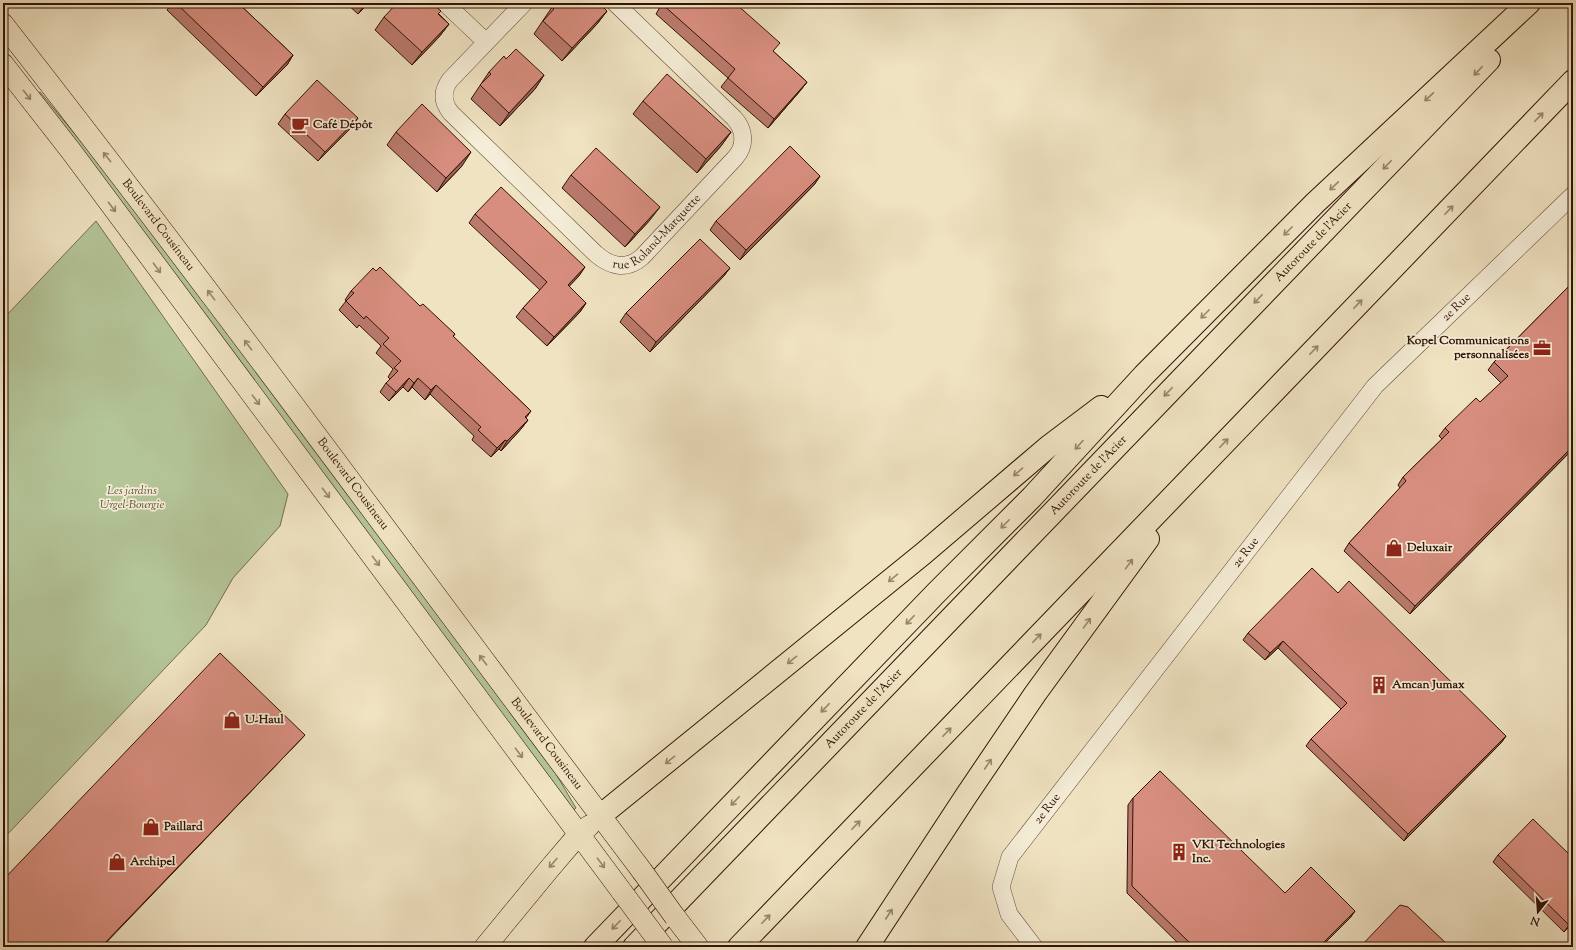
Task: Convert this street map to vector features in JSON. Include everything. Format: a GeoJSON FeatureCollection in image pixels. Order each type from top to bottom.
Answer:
{"type":"FeatureCollection","features":[{"type":"Feature","properties":{"kind":"highway"},"geometry":{"type":"LineString","coordinates":[[595,947],[922,608],[1032,497],[1144,375],[1315,203],[1529,3]]}},
{"type":"Feature","properties":{"kind":"highway","name":"Autoroute de l'Acier"},"geometry":{"type":"LineString","coordinates":[[634,947],[1544,3]]}},
{"type":"Feature","properties":{"kind":"highway"},"geometry":{"type":"LineString","coordinates":[[739,947],[1573,81]]}},
{"type":"Feature","properties":{"kind":"highway"},"geometry":{"type":"LineString","coordinates":[[600,816],[924,553],[1048,447],[1144,375]]}},
{"type":"Feature","properties":{"kind":"highway"},"geometry":{"type":"LineString","coordinates":[[867,947],[1035,694],[1196,471]]}},
{"type":"Feature","properties":{"kind":"main road","name":"Boulevard Cousineau"},"geometry":{"type":"LineString","coordinates":[[3,24],[131,188],[698,947]]}},
{"type":"Feature","properties":{"kind":"main road"},"geometry":{"type":"LineString","coordinates":[[3,64],[70,151],[663,947]]}},
{"type":"Feature","properties":{"kind":"main road"},"geometry":{"type":"LineString","coordinates":[[485,947],[579,834],[600,816]]}},
{"type":"Feature","properties":{"kind":"street"},"geometry":{"type":"LineString","coordinates":[[445,3],[486,42]]}},
{"type":"Feature","properties":{"kind":"street","name":"rue Roland-Marquette"},"geometry":{"type":"LineString","coordinates":[[524,3],[454,76],[446,87],[444,98],[448,109],[603,260],[616,266],[630,264],[642,257],[735,158],[740,151],[743,139],[740,126],[734,118],[615,3]]}},
{"type":"Feature","properties":{"kind":"street","name":"2e Rue"},"geometry":{"type":"LineString","coordinates":[[1034,947],[1009,914],[1001,887],[1010,857],[1375,386],[1573,195]]}},
{"type":"Feature","properties":{"kind":"green space"},"geometry":{"type":"Polygon","coordinates":[[[40,92],[119,187],[556,774],[576,808],[574,810],[37,94],[40,92]]]}},
{"type":"Feature","properties":{"kind":"green space","name":"Les jardins Urgel-Bourgie"},"geometry":{"type":"Polygon","coordinates":[[[96,221],[288,494],[280,526],[233,578],[206,625],[3,839],[3,319],[96,221]]]}},
{"type":"Feature","properties":{"kind":"building"},"geometry":{"type":"Polygon","coordinates":[[[176,3],[238,3],[293,55],[263,87],[176,3]]]}},
{"type":"Feature","properties":{"kind":"building"},"geometry":{"type":"Polygon","coordinates":[[[397,3],[432,3],[441,11],[438,14],[449,24],[422,52],[384,17],[397,3]]]}},
{"type":"Feature","properties":{"kind":"building"},"geometry":{"type":"Polygon","coordinates":[[[555,3],[599,3],[607,11],[572,48],[543,21],[554,9],[552,7],[555,3]]]}},
{"type":"Feature","properties":{"kind":"building"},"geometry":{"type":"Polygon","coordinates":[[[735,3],[780,43],[773,51],[807,82],[774,119],[728,78],[735,69],[662,4],[735,3]]]}},
{"type":"Feature","properties":{"kind":"building"},"geometry":{"type":"Polygon","coordinates":[[[516,49],[544,75],[509,113],[480,85],[491,74],[489,72],[504,56],[506,59],[516,49]]]}},
{"type":"Feature","properties":{"kind":"building"},"geometry":{"type":"Polygon","coordinates":[[[667,74],[731,132],[706,159],[643,101],[667,74]]]}},
{"type":"Feature","properties":{"kind":"building"},"geometry":{"type":"Polygon","coordinates":[[[317,80],[358,118],[325,152],[285,114],[317,80]]]}},
{"type":"Feature","properties":{"kind":"building"},"geometry":{"type":"Polygon","coordinates":[[[422,104],[471,152],[446,178],[396,132],[422,104]]]}},
{"type":"Feature","properties":{"kind":"building"},"geometry":{"type":"Polygon","coordinates":[[[790,146],[820,176],[746,250],[716,221],[790,146]]]}},
{"type":"Feature","properties":{"kind":"building"},"geometry":{"type":"Polygon","coordinates":[[[596,148],[660,207],[635,234],[571,175],[596,148]]]}},
{"type":"Feature","properties":{"kind":"building"},"geometry":{"type":"Polygon","coordinates":[[[501,187],[585,267],[568,285],[586,303],[554,337],[523,308],[547,282],[475,214],[501,187]]]}},
{"type":"Feature","properties":{"kind":"building"},"geometry":{"type":"Polygon","coordinates":[[[700,239],[730,268],[656,342],[626,313],[700,239]]]}},
{"type":"Feature","properties":{"kind":"building"},"geometry":{"type":"Polygon","coordinates":[[[380,267],[420,306],[423,304],[455,334],[453,336],[531,411],[525,417],[528,420],[507,441],[505,440],[497,448],[478,430],[481,427],[436,385],[431,390],[418,378],[414,383],[409,378],[396,392],[386,383],[398,371],[394,368],[401,361],[383,344],[389,338],[366,316],[364,319],[346,301],[354,293],[351,291],[373,268],[376,271],[380,267]]]}},
{"type":"Feature","properties":{"kind":"building"},"geometry":{"type":"Polygon","coordinates":[[[1573,282],[1573,446],[1415,606],[1349,543],[1406,481],[1403,477],[1449,432],[1445,428],[1476,398],[1480,402],[1508,376],[1494,362],[1573,282]]]}},
{"type":"Feature","properties":{"kind":"building","name":"Amcan Jumax"},"geometry":{"type":"Polygon","coordinates":[[[1312,568],[1338,593],[1349,581],[1506,736],[1408,834],[1311,739],[1347,703],[1283,641],[1270,653],[1248,633],[1312,568]]]}},
{"type":"Feature","properties":{"kind":"building"},"geometry":{"type":"Polygon","coordinates":[[[220,653],[305,735],[101,947],[3,947],[3,880],[220,653]]]}},
{"type":"Feature","properties":{"kind":"building","name":"VKI Technologies Inc."},"geometry":{"type":"Polygon","coordinates":[[[1160,771],[1285,893],[1311,867],[1355,911],[1319,947],[1194,947],[1132,886],[1133,798],[1160,771]]]}},
{"type":"Feature","properties":{"kind":"building"},"geometry":{"type":"Polygon","coordinates":[[[1533,819],[1573,858],[1573,921],[1569,925],[1498,855],[1533,819]]]}},
{"type":"Feature","properties":{"kind":"building"},"geometry":{"type":"Polygon","coordinates":[[[1400,905],[1408,907],[1450,947],[1360,947],[1400,905]]]}},
{"type":"Feature","properties":{"kind":"place","name":"Café Dépôt"},"geometry":{"type":"Point","coordinates":[300,125]}},
{"type":"Feature","properties":{"kind":"place","name":"Kopel Communications personnalisées"},"geometry":{"type":"Point","coordinates":[1542,348]}},
{"type":"Feature","properties":{"kind":"place","name":"Deluxair"},"geometry":{"type":"Point","coordinates":[1394,548]}},
{"type":"Feature","properties":{"kind":"place","name":"Amcan Jumax"},"geometry":{"type":"Point","coordinates":[1379,685]}},
{"type":"Feature","properties":{"kind":"place","name":"U-Haul"},"geometry":{"type":"Point","coordinates":[232,720]}},
{"type":"Feature","properties":{"kind":"place","name":"Paillard"},"geometry":{"type":"Point","coordinates":[151,827]}},
{"type":"Feature","properties":{"kind":"place","name":"VKI Technologies Inc."},"geometry":{"type":"Point","coordinates":[1179,852]}},
{"type":"Feature","properties":{"kind":"place","name":"Archipel"},"geometry":{"type":"Point","coordinates":[117,862]}}]}
